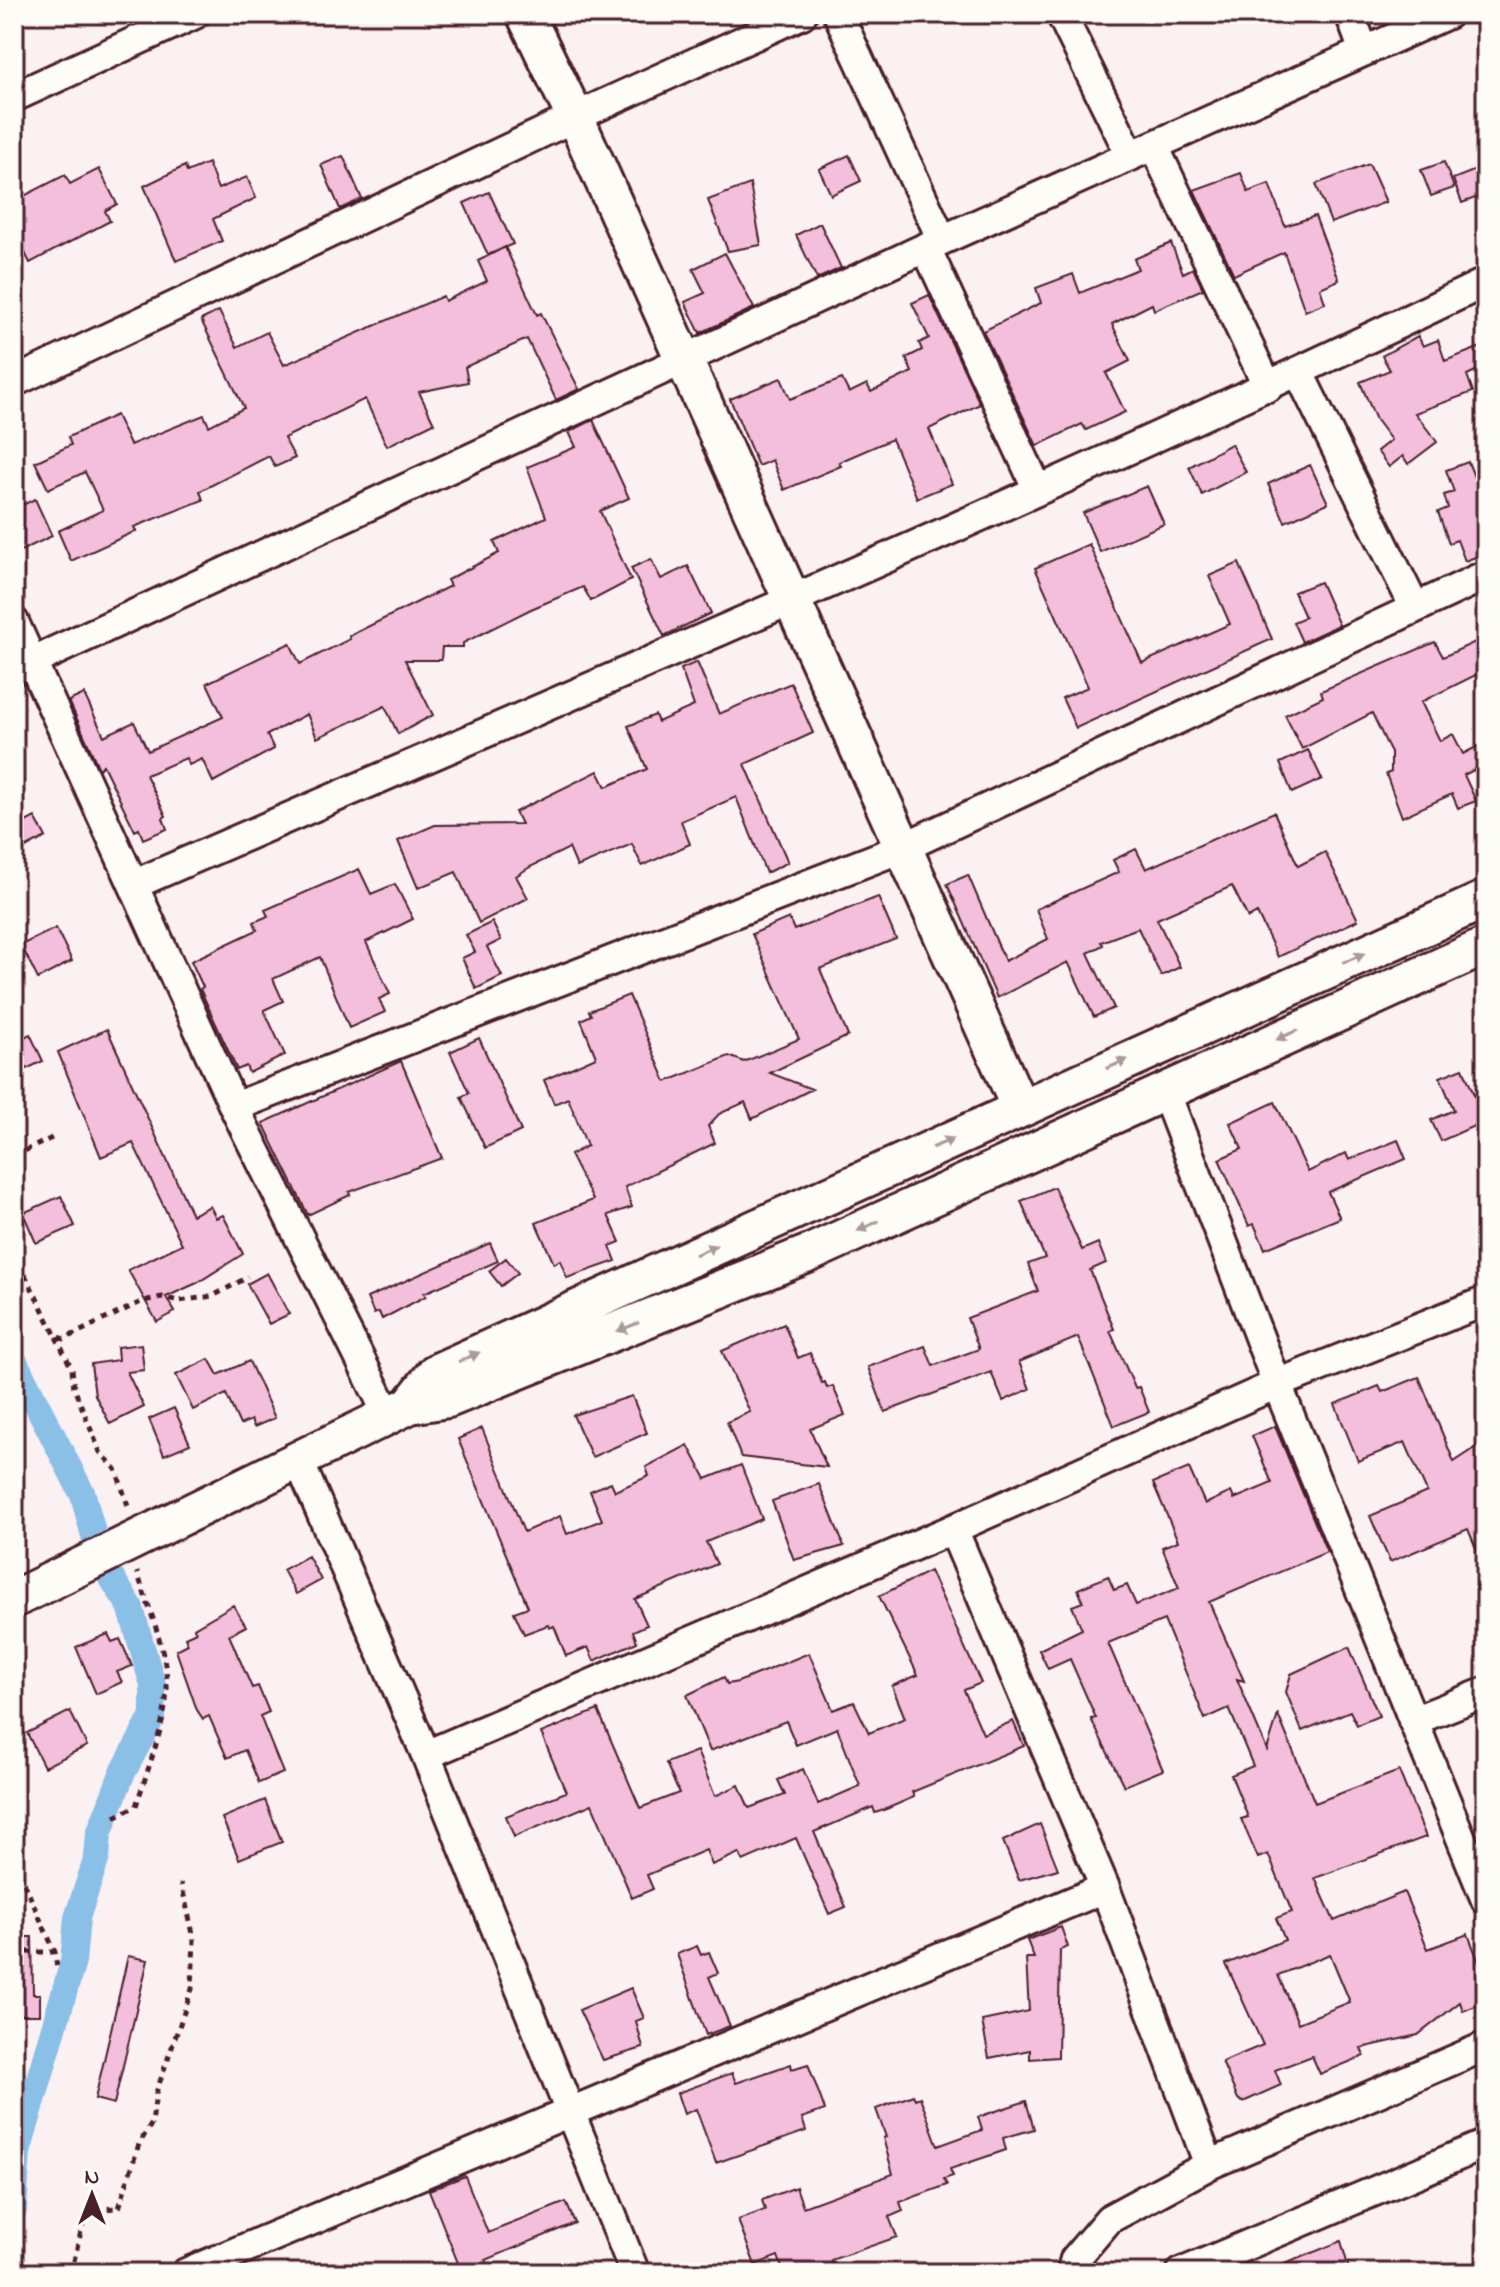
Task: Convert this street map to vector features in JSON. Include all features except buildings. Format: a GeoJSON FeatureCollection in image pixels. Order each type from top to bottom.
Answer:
{"type":"FeatureCollection","features":[{"type":"Feature","properties":{"kind":"street"},"geometry":{"type":"LineString","coordinates":[[14,97],[195,14]]}},
{"type":"Feature","properties":{"kind":"street"},"geometry":{"type":"LineString","coordinates":[[525,14],[575,117],[1020,1108]]}},
{"type":"Feature","properties":{"kind":"street"},"geometry":{"type":"LineString","coordinates":[[14,382],[575,117],[802,14]]}},
{"type":"Feature","properties":{"kind":"street"},"geometry":{"type":"LineString","coordinates":[[838,14],[1038,490]]}},
{"type":"Feature","properties":{"kind":"street"},"geometry":{"type":"LineString","coordinates":[[1061,14],[1143,151],[1268,387]]}},
{"type":"Feature","properties":{"kind":"street"},"geometry":{"type":"LineString","coordinates":[[1350,14],[1363,49]]}},
{"type":"Feature","properties":{"kind":"street"},"geometry":{"type":"LineString","coordinates":[[23,666],[934,245],[1363,49],[1448,14]]}},
{"type":"Feature","properties":{"kind":"street"},"geometry":{"type":"LineString","coordinates":[[135,884],[1038,490],[1299,373],[1486,282]]}},
{"type":"Feature","properties":{"kind":"street"},"geometry":{"type":"LineString","coordinates":[[1299,373],[1414,606]]}},
{"type":"Feature","properties":{"kind":"street"},"geometry":{"type":"LineString","coordinates":[[234,1107],[902,848],[1414,606],[1486,575]]}},
{"type":"Feature","properties":{"kind":"street"},"geometry":{"type":"LineString","coordinates":[[14,622],[23,666],[135,884],[234,1107],[399,1410]]}},
{"type":"Feature","properties":{"kind":"street"},"geometry":{"type":"LineString","coordinates":[[399,1410],[435,1373],[1486,899]]}},
{"type":"Feature","properties":{"kind":"street"},"geometry":{"type":"LineString","coordinates":[[14,1599],[399,1410],[448,1399],[810,1253],[1486,946]]}},
{"type":"Feature","properties":{"kind":"street"},"geometry":{"type":"LineString","coordinates":[[1069,1085],[1090,1124]]}},
{"type":"Feature","properties":{"kind":"street"},"geometry":{"type":"LineString","coordinates":[[1165,1091],[1277,1384],[1486,1900]]}},
{"type":"Feature","properties":{"kind":"street"},"geometry":{"type":"LineString","coordinates":[[792,1211],[810,1253]]}},
{"type":"Feature","properties":{"kind":"street"},"geometry":{"type":"LineString","coordinates":[[426,1755],[953,1529],[1277,1384],[1486,1301]]}},
{"type":"Feature","properties":{"kind":"street"},"geometry":{"type":"LineString","coordinates":[[298,1459],[426,1755],[635,2273]]}},
{"type":"Feature","properties":{"kind":"street"},"geometry":{"type":"LineString","coordinates":[[953,1529],[1105,1888],[1209,2165]]}},
{"type":"Feature","properties":{"kind":"street"},"geometry":{"type":"LineString","coordinates":[[1413,1721],[1486,1692]]}},
{"type":"Feature","properties":{"kind":"street"},"geometry":{"type":"LineString","coordinates":[[186,2273],[1105,1888]]}},
{"type":"Feature","properties":{"kind":"street"},"geometry":{"type":"LineString","coordinates":[[1071,2273],[1075,2259],[1109,2219],[1209,2165],[1486,2046]]}},
{"type":"Feature","properties":{"kind":"street"},"geometry":{"type":"LineString","coordinates":[[1181,2273],[1486,2144]]}},
{"type":"Feature","properties":{"kind":"path"},"geometry":{"type":"LineString","coordinates":[[14,1156],[54,1137]]}},
{"type":"Feature","properties":{"kind":"path"},"geometry":{"type":"LineString","coordinates":[[14,1253],[72,1369],[74,1388],[100,1452],[116,1469],[125,1503],[134,1516]]}},
{"type":"Feature","properties":{"kind":"path"},"geometry":{"type":"LineString","coordinates":[[56,1336],[64,1339],[143,1301],[162,1297],[179,1301],[213,1296],[248,1277]]}},
{"type":"Feature","properties":{"kind":"path"},"geometry":{"type":"LineString","coordinates":[[115,1817],[136,1806],[164,1705],[167,1680],[155,1626],[136,1570]]}},
{"type":"Feature","properties":{"kind":"path"},"geometry":{"type":"LineString","coordinates":[[14,1861],[55,1952],[57,1970]]}},
{"type":"Feature","properties":{"kind":"path"},"geometry":{"type":"LineString","coordinates":[[71,2273],[84,2219],[92,2209],[119,2208],[126,2195],[139,2144],[152,2123],[156,2093],[192,1989],[194,1938],[181,1883]]}},
{"type":"Feature","properties":{"kind":"path"},"geometry":{"type":"LineString","coordinates":[[14,1952],[55,1952]]}},
{"type":"Feature","properties":{"kind":"waterway"},"geometry":{"type":"LineString","coordinates":[[14,1360],[83,1495],[101,1562],[130,1606],[153,1685],[153,1716],[122,1774],[99,1834],[97,1857],[77,1918],[73,1962],[18,2152],[14,2209]]}}]}
